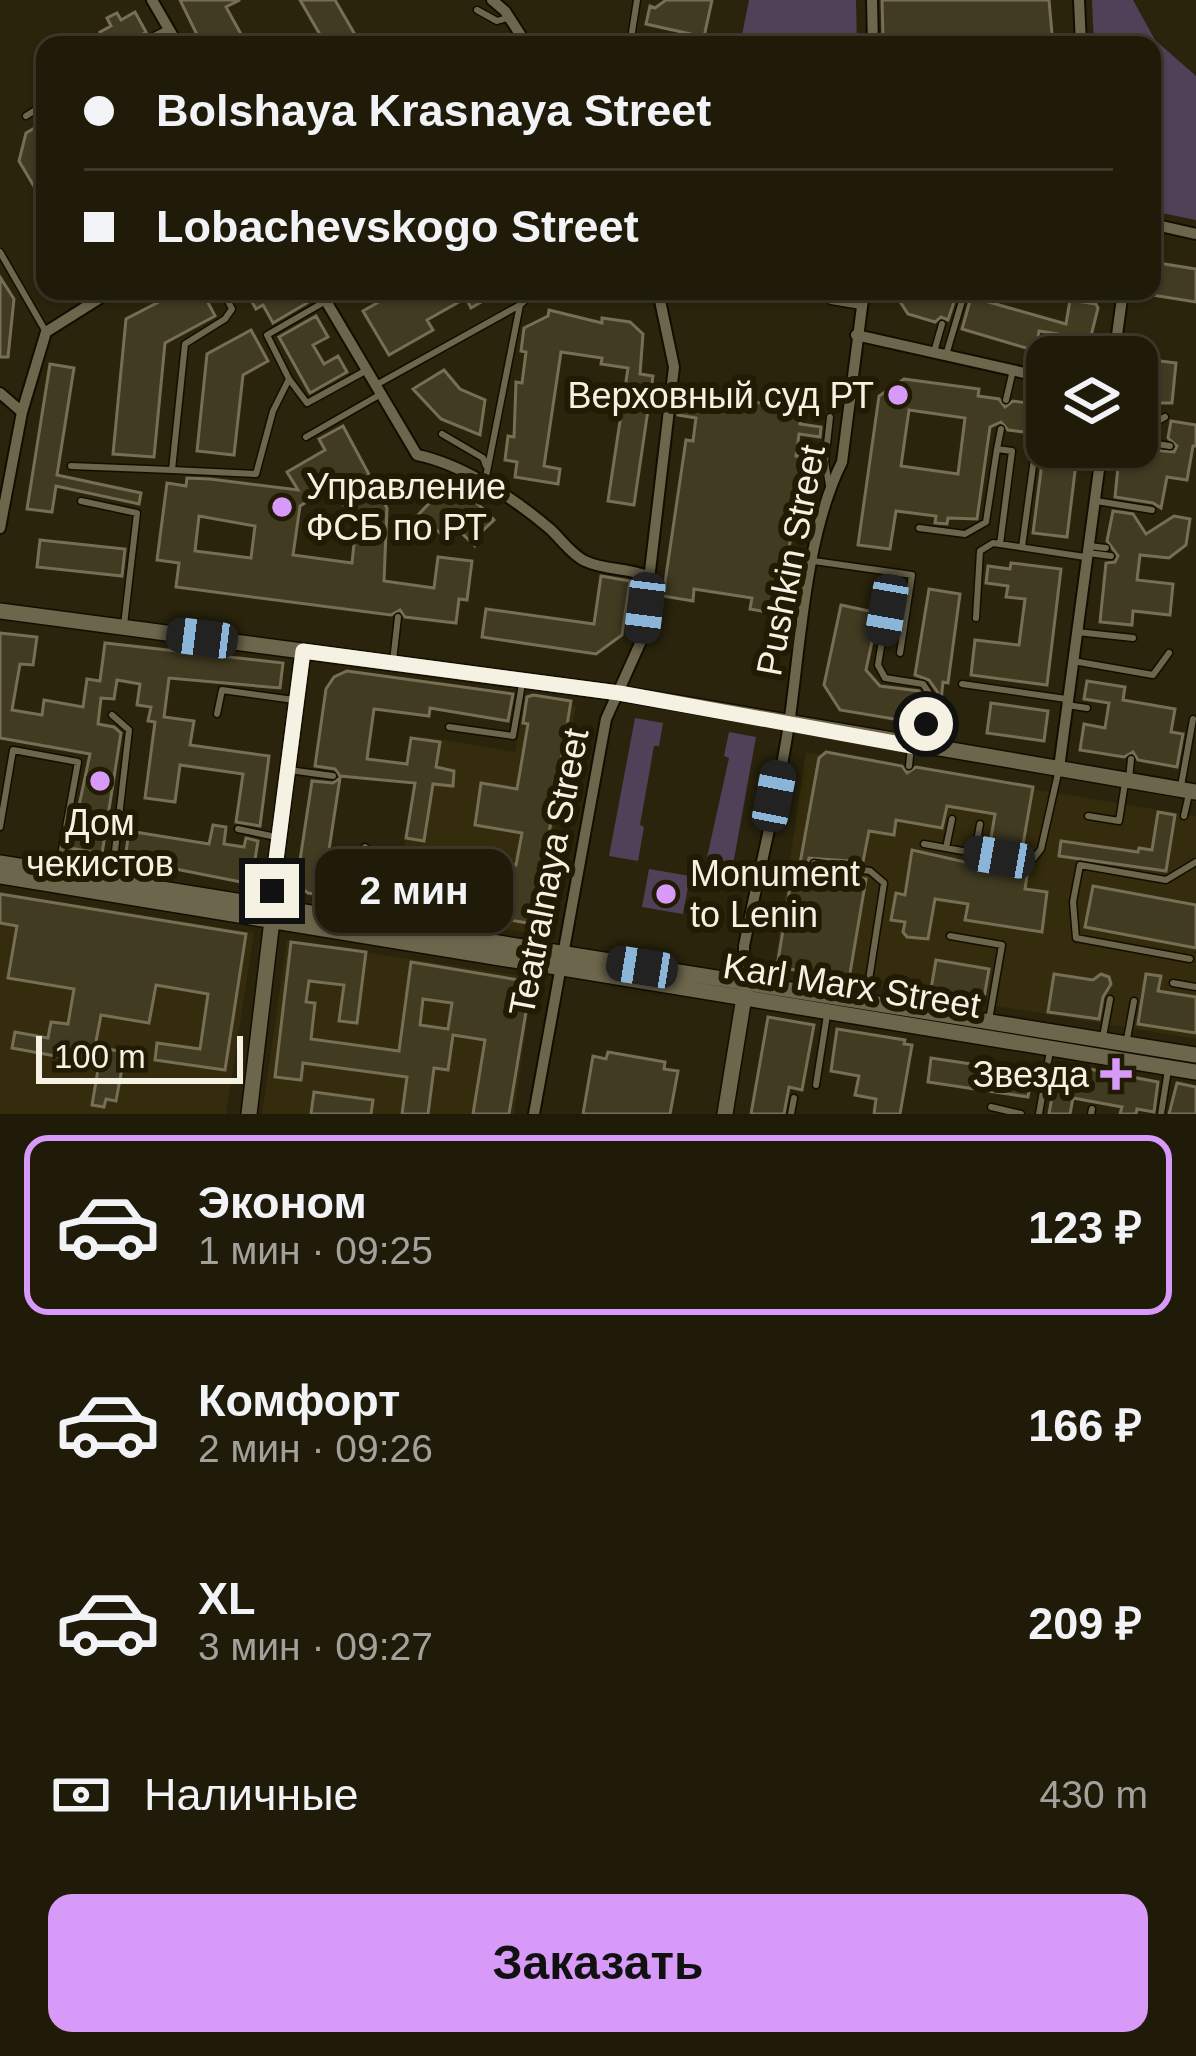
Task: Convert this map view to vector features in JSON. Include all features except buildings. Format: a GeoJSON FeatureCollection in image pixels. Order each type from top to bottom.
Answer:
{"type":"FeatureCollection","features":[{"type":"Feature","properties":{"kind":"main road"},"geometry":{"type":"LineString","coordinates":[[0,611],[619,693],[1189,791]]}},
{"type":"Feature","properties":{"kind":"main road"},"geometry":{"type":"LineString","coordinates":[[249,1114],[303,651]]}},
{"type":"Feature","properties":{"kind":"main road","name":"Karl Marx Street"},"geometry":{"type":"LineString","coordinates":[[0,863],[272,914],[469,939],[561,961]]}},
{"type":"Feature","properties":{"kind":"main road","name":"Karl Marx Street"},"geometry":{"type":"LineString","coordinates":[[0,876],[1196,1055]]}},
{"type":"Feature","properties":{"kind":"main road"},"geometry":{"type":"LineString","coordinates":[[724,1114],[745,990]]}},
{"type":"Feature","properties":{"kind":"main road","name":"Karl Marx Street"},"geometry":{"type":"LineString","coordinates":[[745,990],[919,1032],[1196,1072]]}},
{"type":"Feature","properties":{"kind":"street"},"geometry":{"type":"LineString","coordinates":[[152,0],[172,36]]}},
{"type":"Feature","properties":{"kind":"street"},"geometry":{"type":"LineString","coordinates":[[492,0],[521,36]]}},
{"type":"Feature","properties":{"kind":"street"},"geometry":{"type":"LineString","coordinates":[[872,0],[873,36]]}},
{"type":"Feature","properties":{"kind":"street"},"geometry":{"type":"LineString","coordinates":[[1079,0],[1081,36]]}},
{"type":"Feature","properties":{"kind":"street"},"geometry":{"type":"LineString","coordinates":[[1161,226],[1196,234]]}},
{"type":"Feature","properties":{"kind":"street"},"geometry":{"type":"LineString","coordinates":[[0,528],[22,412],[46,332],[92,300]]}},
{"type":"Feature","properties":{"kind":"street"},"geometry":{"type":"LineString","coordinates":[[325,300],[417,455],[485,484],[546,525],[583,561],[631,568],[649,578]]}},
{"type":"Feature","properties":{"kind":"street","name":"Teatralnaya Street"},"geometry":{"type":"LineString","coordinates":[[534,1114],[606,719],[642,639],[674,367],[660,300]]}},
{"type":"Feature","properties":{"kind":"street","name":"Pushkin Street"},"geometry":{"type":"LineString","coordinates":[[745,990],[744,946],[789,724],[814,561],[829,488],[842,462],[853,339],[862,300]]}},
{"type":"Feature","properties":{"kind":"street"},"geometry":{"type":"LineString","coordinates":[[1117,336],[1121,300]]}},
{"type":"Feature","properties":{"kind":"street"},"geometry":{"type":"LineString","coordinates":[[853,339],[1026,373]]}},
{"type":"Feature","properties":{"kind":"street"},"geometry":{"type":"LineString","coordinates":[[0,393],[22,412]]}},
{"type":"Feature","properties":{"kind":"street"},"geometry":{"type":"LineString","coordinates":[[1059,768],[1099,468]]}},
{"type":"Feature","properties":{"kind":"lane"},"geometry":{"type":"LineString","coordinates":[[631,36],[637,0]]}},
{"type":"Feature","properties":{"kind":"lane"},"geometry":{"type":"LineString","coordinates":[[477,10],[497,22],[509,17]]}},
{"type":"Feature","properties":{"kind":"lane"},"geometry":{"type":"LineString","coordinates":[[154,36],[168,29]]}},
{"type":"Feature","properties":{"kind":"lane"},"geometry":{"type":"LineString","coordinates":[[26,116],[36,110]]}},
{"type":"Feature","properties":{"kind":"lane"},"geometry":{"type":"LineString","coordinates":[[0,252],[46,332]]}},
{"type":"Feature","properties":{"kind":"lane"},"geometry":{"type":"LineString","coordinates":[[172,470],[185,344],[225,319],[232,309],[228,300]]}},
{"type":"Feature","properties":{"kind":"lane"},"geometry":{"type":"LineString","coordinates":[[317,300],[267,335],[289,379],[307,403],[367,370]]}},
{"type":"Feature","properties":{"kind":"lane"},"geometry":{"type":"LineString","coordinates":[[306,437],[525,300]]}},
{"type":"Feature","properties":{"kind":"lane"},"geometry":{"type":"LineString","coordinates":[[940,354],[961,300]]}},
{"type":"Feature","properties":{"kind":"lane"},"geometry":{"type":"LineString","coordinates":[[831,301],[861,306]]}},
{"type":"Feature","properties":{"kind":"lane"},"geometry":{"type":"LineString","coordinates":[[485,484],[520,305]]}},
{"type":"Feature","properties":{"kind":"lane"},"geometry":{"type":"LineString","coordinates":[[940,354],[941,324]]}},
{"type":"Feature","properties":{"kind":"lane"},"geometry":{"type":"LineString","coordinates":[[1006,400],[1013,370]]}},
{"type":"Feature","properties":{"kind":"lane"},"geometry":{"type":"LineString","coordinates":[[71,466],[256,474],[273,411],[289,379]]}},
{"type":"Feature","properties":{"kind":"lane"},"geometry":{"type":"LineString","coordinates":[[829,488],[825,462],[830,417]]}},
{"type":"Feature","properties":{"kind":"lane"},"geometry":{"type":"LineString","coordinates":[[1158,421],[1165,417]]}},
{"type":"Feature","properties":{"kind":"lane"},"geometry":{"type":"LineString","coordinates":[[919,528],[965,534],[986,523],[1001,429]]}},
{"type":"Feature","properties":{"kind":"lane"},"geometry":{"type":"LineString","coordinates":[[442,434],[483,458],[488,469]]}},
{"type":"Feature","properties":{"kind":"lane"},"geometry":{"type":"LineString","coordinates":[[1158,444],[1170,446]]}},
{"type":"Feature","properties":{"kind":"lane"},"geometry":{"type":"LineString","coordinates":[[997,449],[1012,451],[1000,544]]}},
{"type":"Feature","properties":{"kind":"lane"},"geometry":{"type":"LineString","coordinates":[[1022,547],[1033,468]]}},
{"type":"Feature","properties":{"kind":"lane"},"geometry":{"type":"LineString","coordinates":[[81,501],[137,513],[124,628]]}},
{"type":"Feature","properties":{"kind":"lane"},"geometry":{"type":"LineString","coordinates":[[1095,501],[1152,510]]}},
{"type":"Feature","properties":{"kind":"lane"},"geometry":{"type":"LineString","coordinates":[[976,618],[980,551],[993,542],[1109,552]]}},
{"type":"Feature","properties":{"kind":"lane"},"geometry":{"type":"LineString","coordinates":[[814,561],[912,575],[900,653]]}},
{"type":"Feature","properties":{"kind":"lane"},"geometry":{"type":"LineString","coordinates":[[887,610],[878,665],[884,678],[923,684],[931,696],[908,766]]}},
{"type":"Feature","properties":{"kind":"lane"},"geometry":{"type":"LineString","coordinates":[[392,663],[398,616]]}},
{"type":"Feature","properties":{"kind":"lane"},"geometry":{"type":"LineString","coordinates":[[1077,632],[1132,638]]}},
{"type":"Feature","properties":{"kind":"lane"},"geometry":{"type":"LineString","coordinates":[[1073,661],[1153,675],[1168,653]]}},
{"type":"Feature","properties":{"kind":"lane"},"geometry":{"type":"LineString","coordinates":[[449,727],[512,736],[523,680]]}},
{"type":"Feature","properties":{"kind":"lane"},"geometry":{"type":"LineString","coordinates":[[962,684],[1087,708]]}},
{"type":"Feature","properties":{"kind":"lane"},"geometry":{"type":"LineString","coordinates":[[217,714],[222,690],[298,700]]}},
{"type":"Feature","properties":{"kind":"lane"},"geometry":{"type":"LineString","coordinates":[[111,882],[128,730],[112,715]]}},
{"type":"Feature","properties":{"kind":"lane"},"geometry":{"type":"LineString","coordinates":[[1184,816],[1193,718]]}},
{"type":"Feature","properties":{"kind":"lane"},"geometry":{"type":"LineString","coordinates":[[0,827],[13,750],[78,762],[57,874]]}},
{"type":"Feature","properties":{"kind":"lane"},"geometry":{"type":"LineString","coordinates":[[1088,816],[1118,821],[1131,759]]}},
{"type":"Feature","properties":{"kind":"lane"},"geometry":{"type":"LineString","coordinates":[[924,844],[1023,862],[1034,858],[1041,849],[1059,768]]}},
{"type":"Feature","properties":{"kind":"lane"},"geometry":{"type":"LineString","coordinates":[[289,770],[333,776]]}},
{"type":"Feature","properties":{"kind":"lane"},"geometry":{"type":"LineString","coordinates":[[946,848],[952,819]]}},
{"type":"Feature","properties":{"kind":"lane"},"geometry":{"type":"LineString","coordinates":[[974,853],[980,824]]}},
{"type":"Feature","properties":{"kind":"lane"},"geometry":{"type":"LineString","coordinates":[[238,829],[279,838]]}},
{"type":"Feature","properties":{"kind":"lane"},"geometry":{"type":"LineString","coordinates":[[352,921],[364,847]]}},
{"type":"Feature","properties":{"kind":"lane"},"geometry":{"type":"LineString","coordinates":[[469,939],[482,856]]}},
{"type":"Feature","properties":{"kind":"lane"},"geometry":{"type":"LineString","coordinates":[[1190,959],[1076,938],[1073,902],[1080,865],[1166,880],[1196,862]]}},
{"type":"Feature","properties":{"kind":"lane"},"geometry":{"type":"LineString","coordinates":[[814,863],[870,872],[884,883],[865,1002]]}},
{"type":"Feature","properties":{"kind":"lane"},"geometry":{"type":"LineString","coordinates":[[950,936],[1002,945],[988,1022]]}},
{"type":"Feature","properties":{"kind":"lane"},"geometry":{"type":"LineString","coordinates":[[1173,982],[1196,987]]}},
{"type":"Feature","properties":{"kind":"lane"},"geometry":{"type":"LineString","coordinates":[[1102,1040],[1110,1000]]}},
{"type":"Feature","properties":{"kind":"lane"},"geometry":{"type":"LineString","coordinates":[[1126,1044],[1134,1001]]}},
{"type":"Feature","properties":{"kind":"lane"},"geometry":{"type":"LineString","coordinates":[[816,1085],[827,1011]]}},
{"type":"Feature","properties":{"kind":"lane"},"geometry":{"type":"LineString","coordinates":[[1039,1114],[1051,1048]]}},
{"type":"Feature","properties":{"kind":"lane"},"geometry":{"type":"LineString","coordinates":[[1161,1114],[1169,1067]]}},
{"type":"Feature","properties":{"kind":"lane"},"geometry":{"type":"LineString","coordinates":[[791,1114],[794,1098]]}},
{"type":"Feature","properties":{"kind":"lane"},"geometry":{"type":"LineString","coordinates":[[991,1107],[1022,1114]]}},
{"type":"Feature","properties":{"kind":"shaded area"},"geometry":{"type":"Polygon","coordinates":[[[749,0],[856,0],[857,36],[742,36],[749,0]]]}},
{"type":"Feature","properties":{"kind":"shaded area"},"geometry":{"type":"Polygon","coordinates":[[[1092,0],[1133,0],[1153,36],[1094,36],[1092,0]]]}},
{"type":"Feature","properties":{"kind":"shaded area"},"geometry":{"type":"Polygon","coordinates":[[[1161,45],[1196,76],[1196,220],[1161,213],[1161,45]]]}},
{"type":"Feature","properties":{"kind":"shaded area"},"geometry":{"type":"Polygon","coordinates":[[[526,698],[576,706],[536,934],[391,913],[426,737],[515,752],[526,698]]]}},
{"type":"Feature","properties":{"kind":"shaded area"},"geometry":{"type":"Polygon","coordinates":[[[635,718],[663,723],[659,746],[654,746],[638,861],[609,856],[635,718]]]}},
{"type":"Feature","properties":{"kind":"shaded area"},"geometry":{"type":"Polygon","coordinates":[[[729,732],[756,737],[731,876],[704,871],[729,758],[724,756],[729,732]]]}},
{"type":"Feature","properties":{"kind":"shaded area"},"geometry":{"type":"Polygon","coordinates":[[[806,752],[1196,816],[1196,1039],[774,969],[806,752]]]}},
{"type":"Feature","properties":{"kind":"shaded area"},"geometry":{"type":"Polygon","coordinates":[[[649,869],[690,876],[683,914],[642,907],[649,869]]]}},
{"type":"Feature","properties":{"kind":"shaded area"},"geometry":{"type":"Polygon","coordinates":[[[0,892],[254,933],[226,1114],[0,1114],[0,892]]]}},
{"type":"Feature","properties":{"kind":"shaded area"},"geometry":{"type":"Polygon","coordinates":[[[287,940],[533,978],[514,1114],[262,1114],[287,940]]]}},
{"type":"Feature","properties":{"kind":"place","name":"Верховный суд РТ"},"geometry":{"type":"Point","coordinates":[898,395]}},
{"type":"Feature","properties":{"kind":"place","name":"Управление ФСБ по РТ"},"geometry":{"type":"Point","coordinates":[282,507]}},
{"type":"Feature","properties":{"kind":"place","name":"Дом чекистов"},"geometry":{"type":"Point","coordinates":[100,781]}},
{"type":"Feature","properties":{"kind":"place","name":"Monument to Lenin"},"geometry":{"type":"Point","coordinates":[666,894]}},
{"type":"Feature","properties":{"kind":"place","name":"Звезда"},"geometry":{"type":"Point","coordinates":[1116,1074]}},
{"type":"Feature","properties":{"kind":"route"},"geometry":{"type":"LineString","coordinates":[[272,891],[303,651],[619,693],[922,748],[926,724]]}}]}
